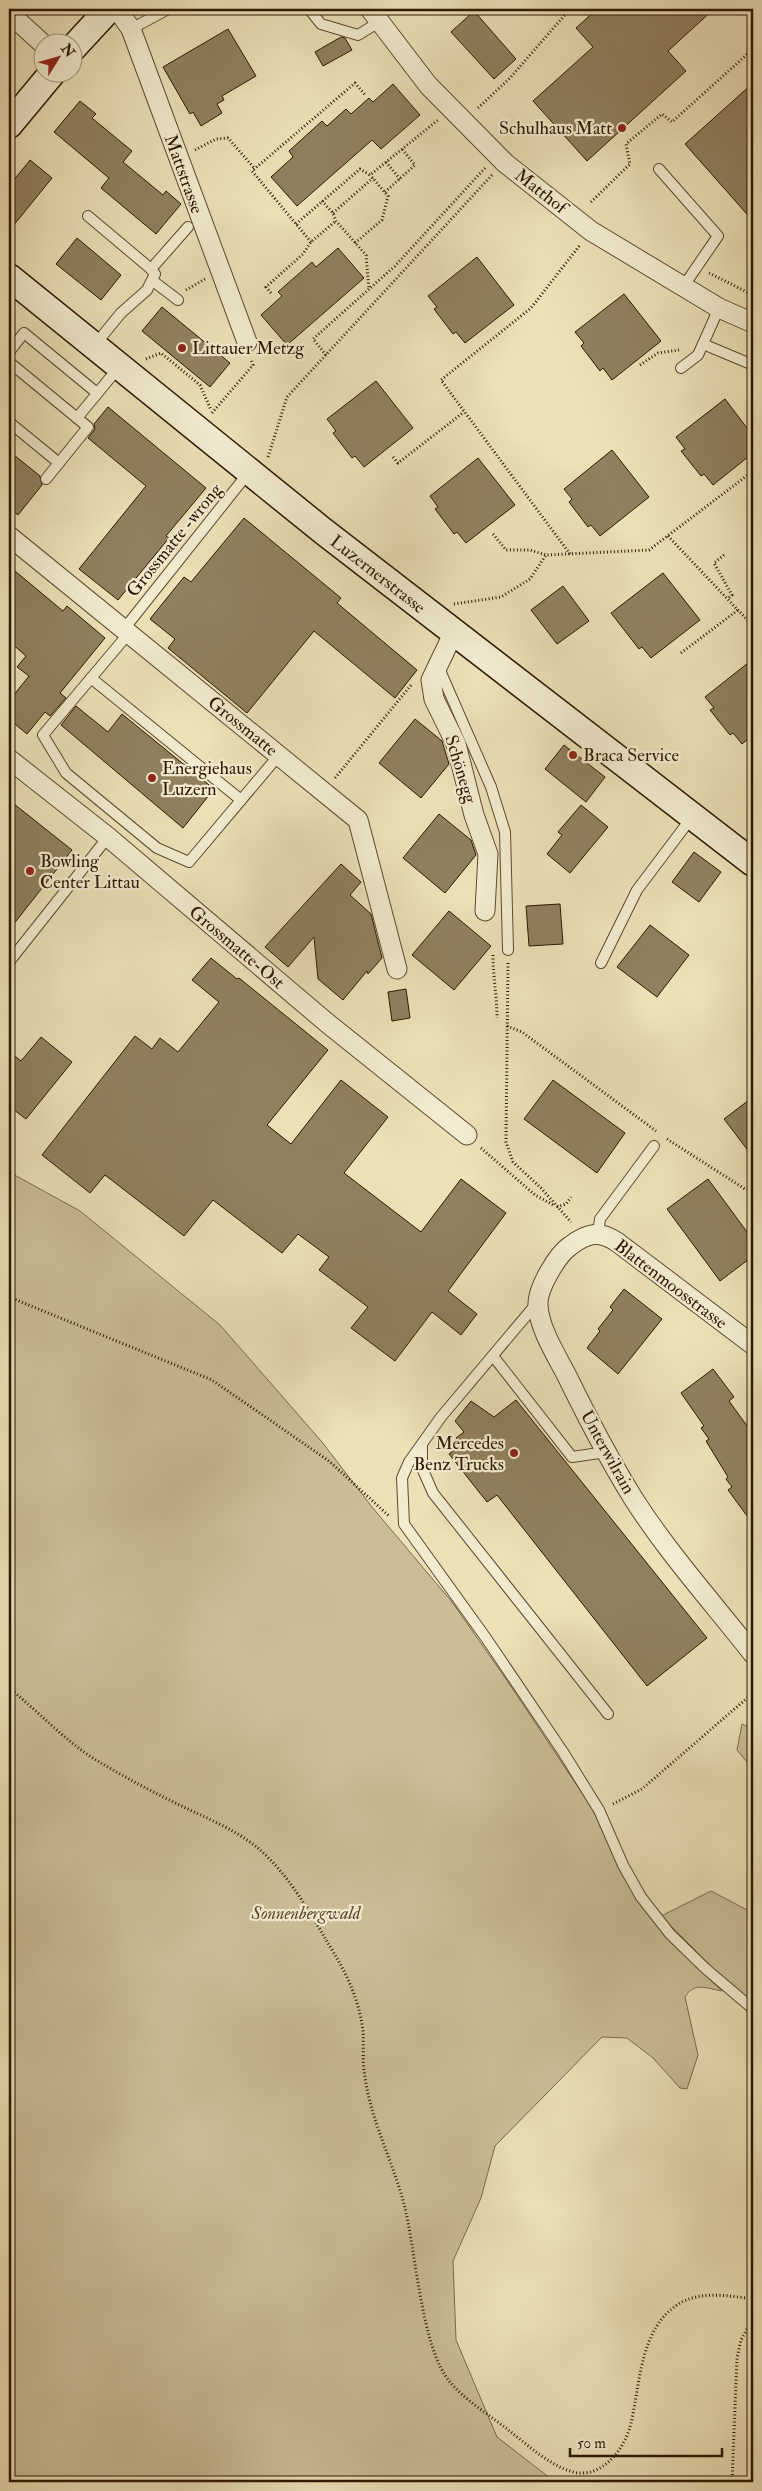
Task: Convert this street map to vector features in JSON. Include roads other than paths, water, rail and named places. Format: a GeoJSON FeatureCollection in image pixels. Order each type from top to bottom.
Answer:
{"type":"FeatureCollection","features":[{"type":"Feature","properties":{"kind":"main road"},"geometry":{"type":"LineString","coordinates":[[82,38],[109,9]]}},
{"type":"Feature","properties":{"kind":"main road"},"geometry":{"type":"LineString","coordinates":[[9,125],[45,82]]}},
{"type":"Feature","properties":{"kind":"main road","name":"Luzernerstrasse"},"geometry":{"type":"LineString","coordinates":[[9,277],[119,367],[258,464],[445,627],[753,863]]}},
{"type":"Feature","properties":{"kind":"street","name":"Mattstrasse"},"geometry":{"type":"LineString","coordinates":[[117,9],[131,29],[247,342]]}},
{"type":"Feature","properties":{"kind":"street"},"geometry":{"type":"LineString","coordinates":[[9,13],[32,34]]}},
{"type":"Feature","properties":{"kind":"street","name":"Matthof"},"geometry":{"type":"LineString","coordinates":[[375,16],[428,85],[505,163],[591,231],[719,308],[753,323]]}},
{"type":"Feature","properties":{"kind":"street","name":"Grossmatte"},"geometry":{"type":"LineString","coordinates":[[9,536],[358,820],[397,969]]}},
{"type":"Feature","properties":{"kind":"street"},"geometry":{"type":"LineString","coordinates":[[434,673],[445,627]]}},
{"type":"Feature","properties":{"kind":"street","name":"Schönegg"},"geometry":{"type":"LineString","coordinates":[[434,673],[434,698],[456,744],[474,814],[488,854],[485,911]]}},
{"type":"Feature","properties":{"kind":"street","name":"Grossmatte-Ost"},"geometry":{"type":"LineString","coordinates":[[9,759],[108,837],[318,1016],[472,1140]]}},
{"type":"Feature","properties":{"kind":"street"},"geometry":{"type":"LineString","coordinates":[[538,1302],[542,1286],[554,1265],[567,1248],[591,1235]]}},
{"type":"Feature","properties":{"kind":"street","name":"Blattenmoosstrasse"},"geometry":{"type":"LineString","coordinates":[[591,1235],[617,1242],[753,1346]]}},
{"type":"Feature","properties":{"kind":"street","name":"Unterwilrain"},"geometry":{"type":"LineString","coordinates":[[538,1302],[539,1315],[550,1341],[606,1452],[634,1499],[753,1654]]}},
{"type":"Feature","properties":{"kind":"lane"},"geometry":{"type":"LineString","coordinates":[[131,29],[168,9]]}},
{"type":"Feature","properties":{"kind":"lane"},"geometry":{"type":"LineString","coordinates":[[309,9],[321,24],[358,35],[375,16]]}},
{"type":"Feature","properties":{"kind":"lane"},"geometry":{"type":"LineString","coordinates":[[659,169],[718,236],[684,287]]}},
{"type":"Feature","properties":{"kind":"lane"},"geometry":{"type":"LineString","coordinates":[[88,216],[155,274],[153,281],[94,346]]}},
{"type":"Feature","properties":{"kind":"lane"},"geometry":{"type":"LineString","coordinates":[[151,269],[188,226]]}},
{"type":"Feature","properties":{"kind":"lane"},"geometry":{"type":"LineString","coordinates":[[153,281],[178,300]]}},
{"type":"Feature","properties":{"kind":"lane"},"geometry":{"type":"LineString","coordinates":[[680,368],[698,355],[719,308]]}},
{"type":"Feature","properties":{"kind":"lane"},"geometry":{"type":"LineString","coordinates":[[9,352],[24,334],[97,394]]}},
{"type":"Feature","properties":{"kind":"lane"},"geometry":{"type":"LineString","coordinates":[[703,344],[753,365]]}},
{"type":"Feature","properties":{"kind":"lane"},"geometry":{"type":"LineString","coordinates":[[9,362],[88,428],[46,479]]}},
{"type":"Feature","properties":{"kind":"lane"},"geometry":{"type":"LineString","coordinates":[[77,418],[119,367]]}},
{"type":"Feature","properties":{"kind":"lane"},"geometry":{"type":"LineString","coordinates":[[9,422],[59,463]]}},
{"type":"Feature","properties":{"kind":"lane","name":"Grossmatte -wrong"},"geometry":{"type":"LineString","coordinates":[[241,800],[189,862],[157,848],[66,773],[43,735],[91,678],[258,464]]}},
{"type":"Feature","properties":{"kind":"lane"},"geometry":{"type":"LineString","coordinates":[[434,673],[491,787],[505,832],[508,950]]}},
{"type":"Feature","properties":{"kind":"lane"},"geometry":{"type":"LineString","coordinates":[[91,678],[241,800],[279,755]]}},
{"type":"Feature","properties":{"kind":"lane"},"geometry":{"type":"LineString","coordinates":[[601,963],[638,890],[692,816]]}},
{"type":"Feature","properties":{"kind":"lane"},"geometry":{"type":"LineString","coordinates":[[9,962],[108,837]]}},
{"type":"Feature","properties":{"kind":"lane"},"geometry":{"type":"LineString","coordinates":[[591,1235],[600,1219],[654,1146]]}},
{"type":"Feature","properties":{"kind":"lane"},"geometry":{"type":"LineString","coordinates":[[538,1302],[409,1462],[402,1478],[404,1522],[552,1735],[599,1810],[622,1865],[641,1896],[670,1934],[706,1969],[753,2009]]}},
{"type":"Feature","properties":{"kind":"lane"},"geometry":{"type":"LineString","coordinates":[[493,1356],[572,1457],[606,1452]]}},
{"type":"Feature","properties":{"kind":"lane"},"geometry":{"type":"LineString","coordinates":[[422,1444],[422,1468],[433,1493],[608,1714]]}},
{"type":"Feature","properties":{"kind":"place","name":"Schulhaus Matt"},"geometry":{"type":"Point","coordinates":[622,128]}},
{"type":"Feature","properties":{"kind":"place","name":"Littauer Metzg"},"geometry":{"type":"Point","coordinates":[182,348]}},
{"type":"Feature","properties":{"kind":"place","name":"Braca Service"},"geometry":{"type":"Point","coordinates":[573,755]}},
{"type":"Feature","properties":{"kind":"place","name":"Energiehaus Luzern"},"geometry":{"type":"Point","coordinates":[152,778]}},
{"type":"Feature","properties":{"kind":"place","name":"Bowling Center Littau"},"geometry":{"type":"Point","coordinates":[30,871]}},
{"type":"Feature","properties":{"kind":"place","name":"Mercedes Benz Trucks"},"geometry":{"type":"Point","coordinates":[514,1453]}},
{"type":"Feature","properties":{"kind":"park label","name":"Sonnenbergwald"},"geometry":{"type":"Point","coordinates":[306,1913]}}]}
